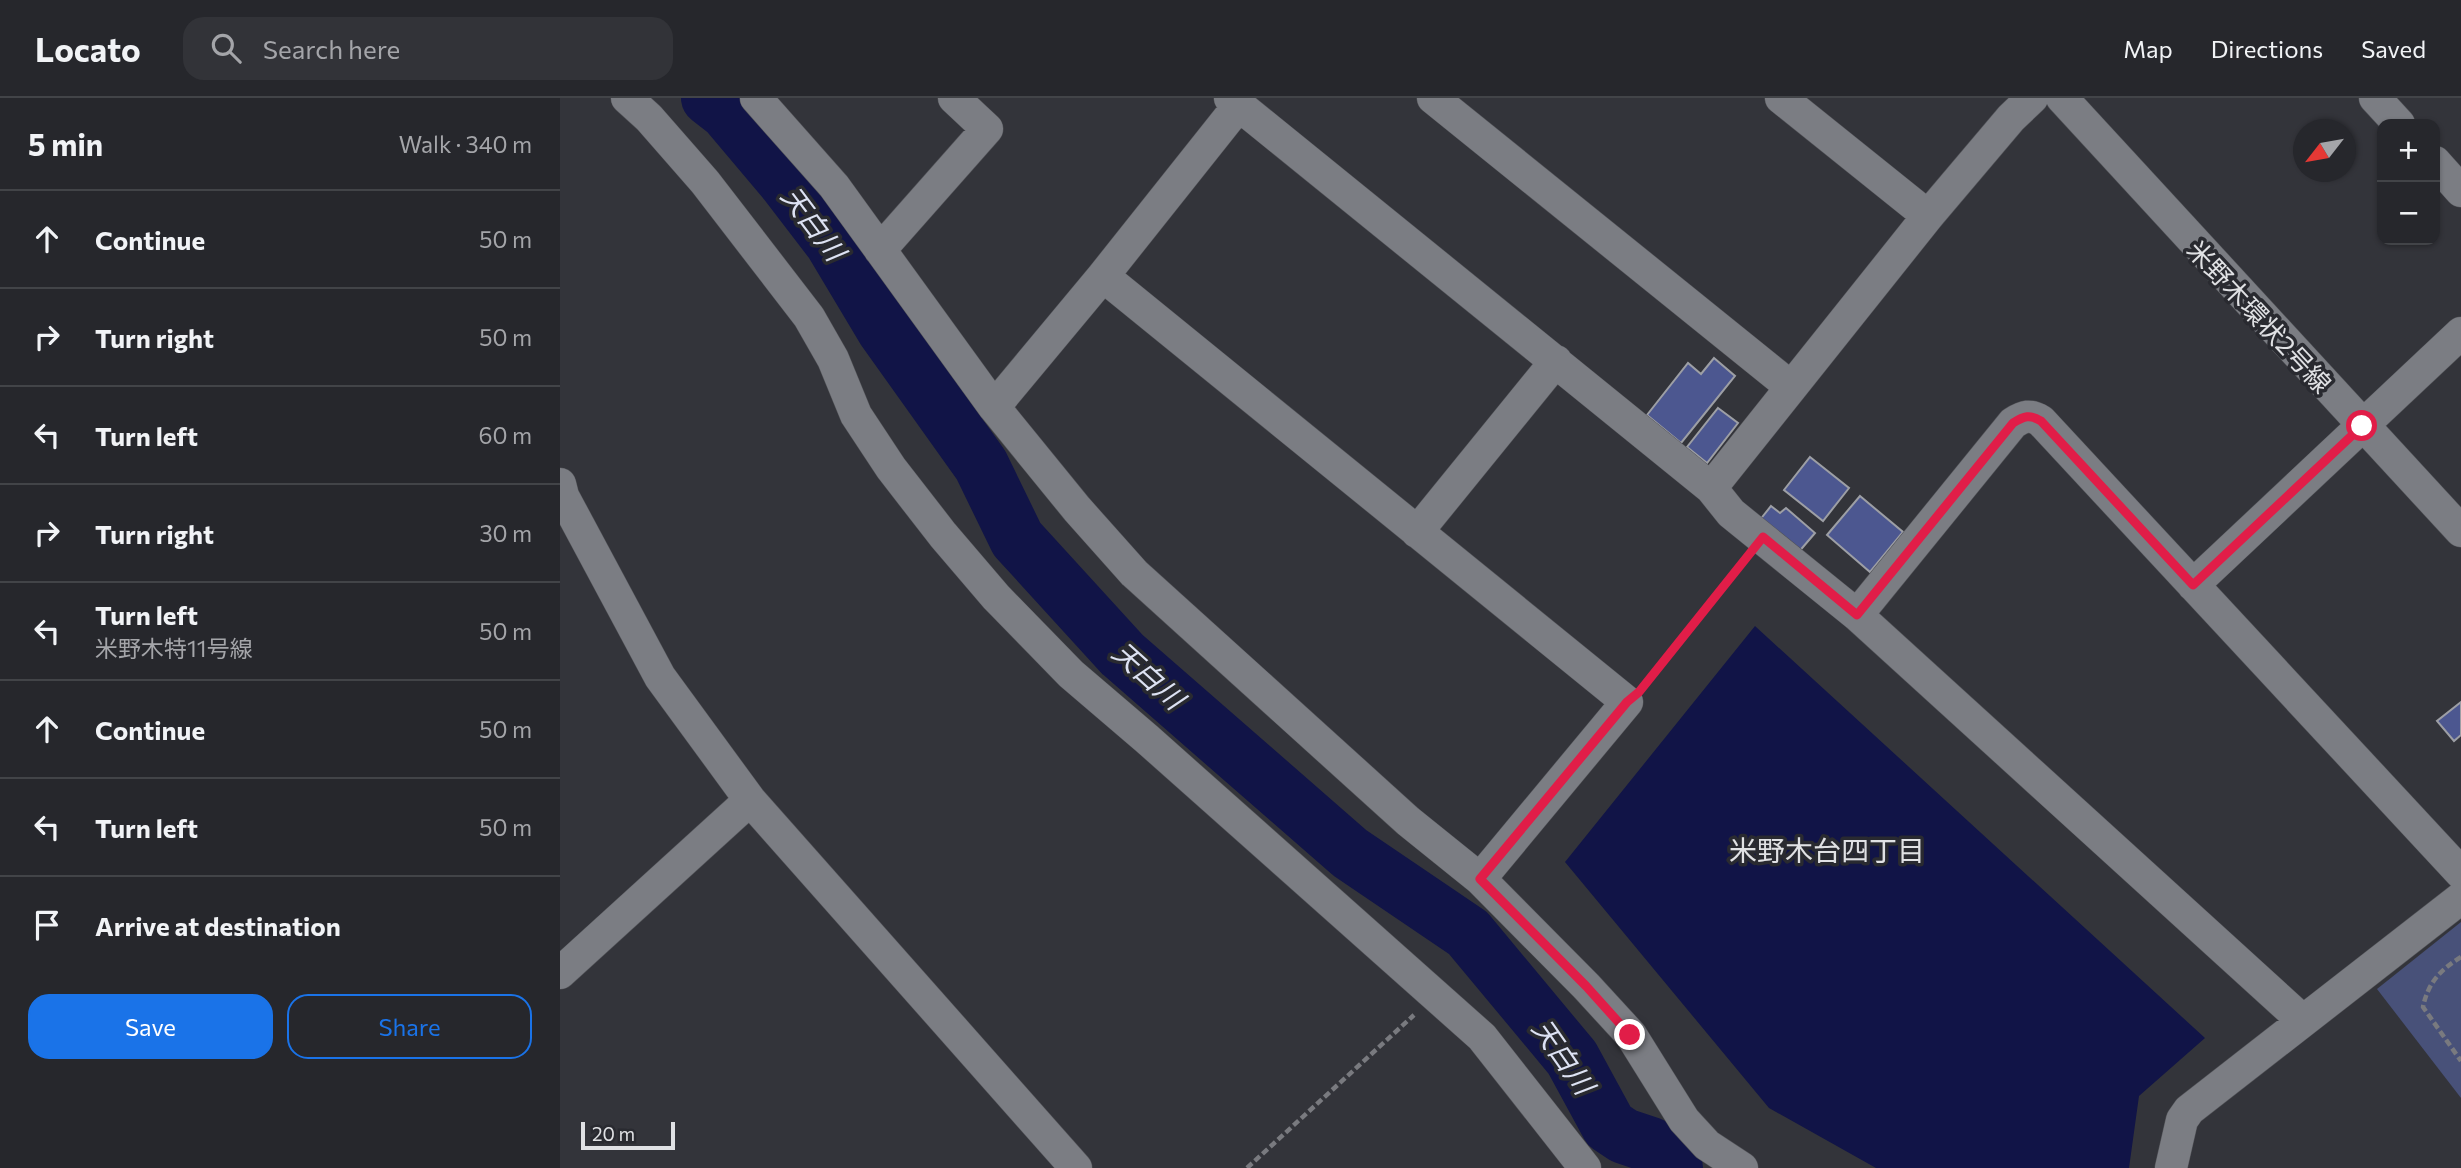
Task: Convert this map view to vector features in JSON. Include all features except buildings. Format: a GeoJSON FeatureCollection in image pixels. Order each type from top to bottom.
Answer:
{"type":"FeatureCollection","features":[{"type":"Feature","properties":{"kind":"street"},"geometry":{"type":"LineString","coordinates":[[627,98],[649,118],[705,181],[809,317],[833,359],[856,415],[891,468],[996,597],[1071,674],[1482,1037],[1585,1168]]}},
{"type":"Feature","properties":{"kind":"street"},"geometry":{"type":"LineString","coordinates":[[756,98],[834,186],[994,407],[1077,509],[1134,573],[1408,821],[1480,879],[1586,986],[1630,1035],[1684,1120],[1707,1145],[1742,1168]]}},
{"type":"Feature","properties":{"kind":"street"},"geometry":{"type":"LineString","coordinates":[[880,250],[987,129],[954,98]]}},
{"type":"Feature","properties":{"kind":"street"},"geometry":{"type":"LineString","coordinates":[[1433,98],[1791,387]]}},
{"type":"Feature","properties":{"kind":"street"},"geometry":{"type":"LineString","coordinates":[[1781,98],[1928,216]]}},
{"type":"Feature","properties":{"kind":"street"},"geometry":{"type":"LineString","coordinates":[[1711,488],[1928,216],[2011,118],[2032,98]]}},
{"type":"Feature","properties":{"kind":"street","name":"米野木環状2号線"},"geometry":{"type":"LineString","coordinates":[[2062,98],[2461,531]]}},
{"type":"Feature","properties":{"kind":"street"},"geometry":{"type":"LineString","coordinates":[[2375,98],[2394,119]]}},
{"type":"Feature","properties":{"kind":"street"},"geometry":{"type":"LineString","coordinates":[[994,407],[1103,276],[1235,102],[1711,488],[1731,513],[1857,615],[2302,1020]]}},
{"type":"Feature","properties":{"kind":"street"},"geometry":{"type":"LineString","coordinates":[[2440,168],[2461,191]]}},
{"type":"Feature","properties":{"kind":"street"},"geometry":{"type":"LineString","coordinates":[[1103,276],[1627,702],[1480,879]]}},
{"type":"Feature","properties":{"kind":"street"},"geometry":{"type":"LineString","coordinates":[[2193,585],[2461,333]]}},
{"type":"Feature","properties":{"kind":"street"},"geometry":{"type":"LineString","coordinates":[[1417,532],[1556,361]]}},
{"type":"Feature","properties":{"kind":"street"},"geometry":{"type":"LineString","coordinates":[[1857,615],[2013,423],[2024,416],[2032,415],[2041,421],[2461,873]]}},
{"type":"Feature","properties":{"kind":"street"},"geometry":{"type":"LineString","coordinates":[[560,484],[563,496],[660,677],[750,800],[1076,1168]]}},
{"type":"Feature","properties":{"kind":"street"},"geometry":{"type":"LineString","coordinates":[[560,972],[750,800]]}},
{"type":"Feature","properties":{"kind":"street"},"geometry":{"type":"LineString","coordinates":[[2171,1168],[2182,1120],[2189,1110],[2461,898]]}},
{"type":"Feature","properties":{"kind":"path"},"geometry":{"type":"LineString","coordinates":[[1627,702],[1639,692],[1763,537]]}},
{"type":"Feature","properties":{"kind":"path"},"geometry":{"type":"LineString","coordinates":[[2461,957],[2442,969],[2425,995],[2423,1007],[2461,1061]]}},
{"type":"Feature","properties":{"kind":"path"},"geometry":{"type":"LineString","coordinates":[[1247,1168],[1436,995]]}},
{"type":"Feature","properties":{"kind":"shaded area"},"geometry":{"type":"Polygon","coordinates":[[[1755,626],[2205,1038],[2139,1096],[2129,1168],[1876,1168],[1769,1108],[1565,862],[1755,626]]]}},
{"type":"Feature","properties":{"kind":"shaded area"},"geometry":{"type":"Polygon","coordinates":[[[2461,922],[2461,1098],[2377,989],[2461,922]]]}},
{"type":"Feature","properties":{"kind":"waterway","name":"天白川"},"geometry":{"type":"LineString","coordinates":[[709,98],[727,112],[832,242],[884,329],[981,465],[1017,539],[1122,654],[1350,853],[1468,933],[1572,1058],[1609,1126],[1624,1136],[1651,1145],[1675,1168]]}},
{"type":"Feature","properties":{"kind":"district","name":"米野木台四丁目"},"geometry":{"type":"Point","coordinates":[1827,850]}},
{"type":"Feature","properties":{"kind":"route"},"geometry":{"type":"LineString","coordinates":[[1630,1035],[1586,986],[1480,879],[1627,702],[1639,692],[1763,537],[1857,615],[2013,423],[2024,416],[2032,415],[2041,421],[2193,585],[2362,426]]}}]}
